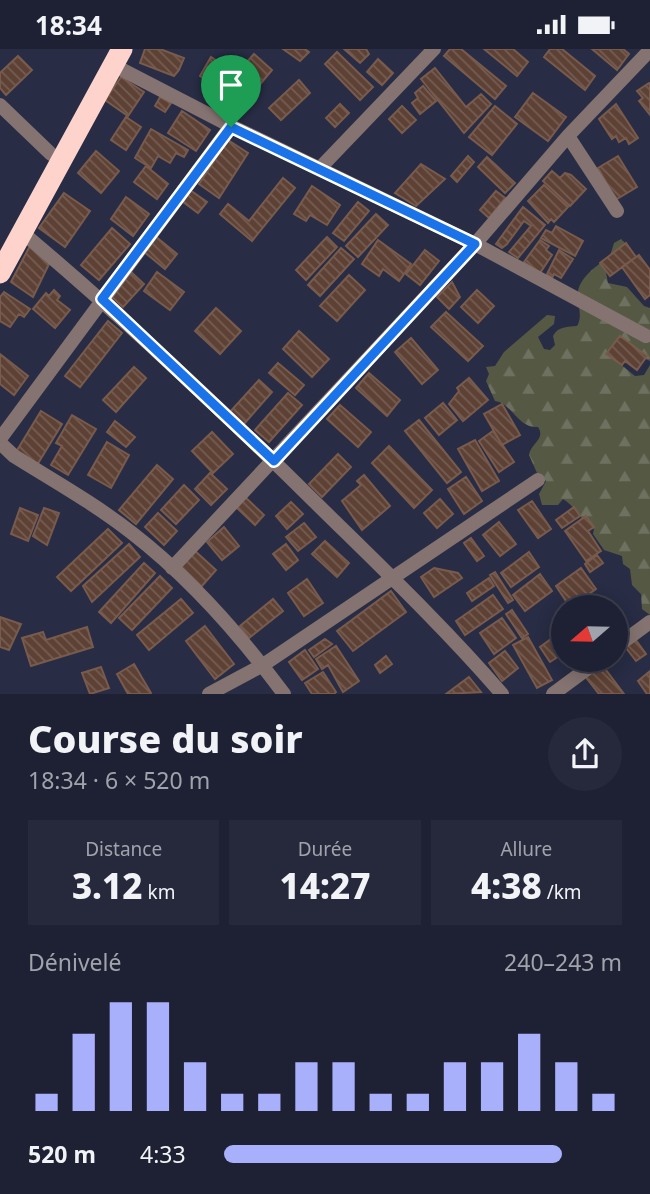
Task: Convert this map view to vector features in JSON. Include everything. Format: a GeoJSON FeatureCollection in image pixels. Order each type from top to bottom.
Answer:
{"type":"FeatureCollection","features":[{"type":"Feature","properties":{"kind":"highway"},"geometry":{"type":"LineString","coordinates":[[0,243],[51,153],[114,54]]}},
{"type":"Feature","properties":{"kind":"highway"},"geometry":{"type":"LineString","coordinates":[[0,273],[114,54]]}},
{"type":"Feature","properties":{"kind":"street"},"geometry":{"type":"LineString","coordinates":[[321,167],[434,49]]}},
{"type":"Feature","properties":{"kind":"street"},"geometry":{"type":"LineString","coordinates":[[172,568],[475,244],[568,136],[650,50]]}},
{"type":"Feature","properties":{"kind":"street"},"geometry":{"type":"LineString","coordinates":[[114,54],[231,127],[321,167],[475,244],[646,336]]}},
{"type":"Feature","properties":{"kind":"street"},"geometry":{"type":"LineString","coordinates":[[0,104],[51,153]]}},
{"type":"Feature","properties":{"kind":"street"},"geometry":{"type":"LineString","coordinates":[[231,127],[0,441],[14,456],[132,533],[172,568],[263,665],[284,694]]}},
{"type":"Feature","properties":{"kind":"street"},"geometry":{"type":"LineString","coordinates":[[568,136],[617,211]]}},
{"type":"Feature","properties":{"kind":"street"},"geometry":{"type":"LineString","coordinates":[[23,233],[102,299],[274,461],[450,634],[502,694]]}},
{"type":"Feature","properties":{"kind":"street"},"geometry":{"type":"LineString","coordinates":[[209,694],[263,665],[538,480]]}},
{"type":"Feature","properties":{"kind":"street"},"geometry":{"type":"LineString","coordinates":[[628,638],[650,622]]}},
{"type":"Feature","properties":{"kind":"street"},"geometry":{"type":"LineString","coordinates":[[553,694],[583,672]]}},
{"type":"Feature","properties":{"kind":"green space"},"geometry":{"type":"Polygon","coordinates":[[[621,239],[625,243],[605,267],[608,283],[627,287],[644,306],[650,308],[650,361],[622,348],[619,363],[635,376],[644,375],[650,365],[650,615],[642,609],[641,594],[632,585],[630,569],[623,564],[622,556],[604,550],[593,534],[594,529],[563,499],[558,505],[542,505],[539,494],[546,481],[537,473],[529,455],[540,431],[538,427],[525,424],[506,406],[495,401],[486,381],[489,374],[486,367],[495,366],[504,352],[547,315],[555,316],[554,324],[538,337],[544,349],[550,350],[555,345],[553,336],[558,330],[577,326],[580,317],[578,292],[583,279],[610,256],[614,243],[621,239]]]}},
{"type":"Feature","properties":{"kind":"building"},"geometry":{"type":"Polygon","coordinates":[[[145,49],[160,49],[184,58],[174,76],[140,63],[145,49]]]}},
{"type":"Feature","properties":{"kind":"building"},"geometry":{"type":"Polygon","coordinates":[[[283,49],[305,49],[309,52],[300,61],[283,49]]]}},
{"type":"Feature","properties":{"kind":"building"},"geometry":{"type":"Polygon","coordinates":[[[344,49],[366,49],[369,54],[360,63],[344,49]]]}},
{"type":"Feature","properties":{"kind":"building"},"geometry":{"type":"Polygon","coordinates":[[[450,49],[461,49],[506,86],[495,99],[444,56],[450,49]]]}},
{"type":"Feature","properties":{"kind":"building"},"geometry":{"type":"Polygon","coordinates":[[[484,49],[513,49],[528,62],[517,76],[484,49]]]}},
{"type":"Feature","properties":{"kind":"building"},"geometry":{"type":"Polygon","coordinates":[[[550,49],[562,49],[595,76],[585,90],[544,57],[550,49]]]}},
{"type":"Feature","properties":{"kind":"building"},"geometry":{"type":"Polygon","coordinates":[[[592,49],[623,49],[629,54],[617,70],[592,49]]]}},
{"type":"Feature","properties":{"kind":"building"},"geometry":{"type":"Polygon","coordinates":[[[337,52],[373,87],[360,100],[325,64],[337,52]]]}},
{"type":"Feature","properties":{"kind":"building"},"geometry":{"type":"Polygon","coordinates":[[[254,54],[272,70],[257,88],[238,72],[254,54]]]}},
{"type":"Feature","properties":{"kind":"building"},"geometry":{"type":"Polygon","coordinates":[[[18,56],[32,70],[6,95],[0,88],[0,73],[18,56]]]}},
{"type":"Feature","properties":{"kind":"building"},"geometry":{"type":"Polygon","coordinates":[[[211,57],[228,68],[221,80],[214,77],[211,83],[200,76],[211,57]]]}},
{"type":"Feature","properties":{"kind":"building"},"geometry":{"type":"Polygon","coordinates":[[[378,59],[393,73],[382,85],[367,72],[378,59]]]}},
{"type":"Feature","properties":{"kind":"building"},"geometry":{"type":"Polygon","coordinates":[[[435,68],[466,107],[481,94],[491,104],[464,133],[421,79],[435,68]]]}},
{"type":"Feature","properties":{"kind":"building"},"geometry":{"type":"Polygon","coordinates":[[[121,77],[144,92],[128,116],[105,100],[121,77]]]}},
{"type":"Feature","properties":{"kind":"building"},"geometry":{"type":"Polygon","coordinates":[[[299,80],[310,93],[281,120],[269,108],[299,80]]]}},
{"type":"Feature","properties":{"kind":"building"},"geometry":{"type":"Polygon","coordinates":[[[649,83],[650,115],[639,101],[643,98],[637,91],[649,83]]]}},
{"type":"Feature","properties":{"kind":"building"},"geometry":{"type":"Polygon","coordinates":[[[423,86],[436,101],[420,114],[412,103],[418,98],[415,93],[423,86]]]}},
{"type":"Feature","properties":{"kind":"building"},"geometry":{"type":"Polygon","coordinates":[[[533,93],[566,117],[548,141],[515,117],[533,93]]]}},
{"type":"Feature","properties":{"kind":"building"},"geometry":{"type":"Polygon","coordinates":[[[160,97],[171,103],[165,112],[155,106],[160,97]]]}},
{"type":"Feature","properties":{"kind":"building"},"geometry":{"type":"Polygon","coordinates":[[[340,104],[349,113],[335,127],[326,118],[340,104]]]}},
{"type":"Feature","properties":{"kind":"building"},"geometry":{"type":"Polygon","coordinates":[[[616,104],[638,138],[629,144],[626,138],[619,142],[616,136],[612,139],[599,119],[616,104]]]}},
{"type":"Feature","properties":{"kind":"building"},"geometry":{"type":"Polygon","coordinates":[[[402,106],[416,120],[402,133],[389,119],[402,106]]]}},
{"type":"Feature","properties":{"kind":"building"},"geometry":{"type":"Polygon","coordinates":[[[495,106],[517,124],[492,155],[469,137],[495,106]]]}},
{"type":"Feature","properties":{"kind":"building"},"geometry":{"type":"Polygon","coordinates":[[[182,111],[210,130],[196,151],[168,133],[182,111]]]}},
{"type":"Feature","properties":{"kind":"building"},"geometry":{"type":"Polygon","coordinates":[[[126,117],[141,127],[126,150],[111,140],[126,117]]]}},
{"type":"Feature","properties":{"kind":"building"},"geometry":{"type":"Polygon","coordinates":[[[151,129],[188,150],[184,157],[176,153],[170,163],[158,156],[151,168],[135,158],[151,129]]]}},
{"type":"Feature","properties":{"kind":"building"},"geometry":{"type":"Polygon","coordinates":[[[228,140],[248,153],[219,198],[199,184],[228,140]]]}},
{"type":"Feature","properties":{"kind":"building"},"geometry":{"type":"Polygon","coordinates":[[[96,151],[119,171],[101,193],[78,173],[96,151]]]}},
{"type":"Feature","properties":{"kind":"building"},"geometry":{"type":"Polygon","coordinates":[[[468,156],[474,162],[457,182],[451,176],[468,156]]]}},
{"type":"Feature","properties":{"kind":"building"},"geometry":{"type":"Polygon","coordinates":[[[618,156],[637,187],[612,202],[609,187],[598,168],[618,156]]]}},
{"type":"Feature","properties":{"kind":"building"},"geometry":{"type":"Polygon","coordinates":[[[487,157],[515,183],[505,193],[478,167],[487,157]]]}},
{"type":"Feature","properties":{"kind":"building"},"geometry":{"type":"Polygon","coordinates":[[[421,164],[445,179],[416,206],[395,193],[421,164]]]}},
{"type":"Feature","properties":{"kind":"building"},"geometry":{"type":"Polygon","coordinates":[[[146,166],[168,184],[157,199],[134,182],[146,166]]]}},
{"type":"Feature","properties":{"kind":"building"},"geometry":{"type":"Polygon","coordinates":[[[552,171],[560,178],[565,173],[571,175],[586,189],[570,206],[543,181],[552,171]]]}},
{"type":"Feature","properties":{"kind":"building"},"geometry":{"type":"Polygon","coordinates":[[[283,178],[295,188],[252,241],[220,214],[228,204],[249,221],[283,178]]]}},
{"type":"Feature","properties":{"kind":"building"},"geometry":{"type":"Polygon","coordinates":[[[544,185],[568,207],[554,222],[551,219],[548,223],[528,201],[544,185]]]}},
{"type":"Feature","properties":{"kind":"building"},"geometry":{"type":"Polygon","coordinates":[[[312,186],[340,205],[327,225],[310,215],[306,221],[294,214],[312,186]]]}},
{"type":"Feature","properties":{"kind":"building"},"geometry":{"type":"Polygon","coordinates":[[[190,190],[207,202],[198,213],[182,201],[190,190]]]}},
{"type":"Feature","properties":{"kind":"building"},"geometry":{"type":"Polygon","coordinates":[[[496,191],[505,198],[489,218],[480,210],[496,191]]]}},
{"type":"Feature","properties":{"kind":"building"},"geometry":{"type":"Polygon","coordinates":[[[64,193],[90,211],[65,247],[39,228],[64,193]]]}},
{"type":"Feature","properties":{"kind":"building"},"geometry":{"type":"Polygon","coordinates":[[[126,197],[149,214],[133,236],[111,219],[126,197]]]}},
{"type":"Feature","properties":{"kind":"building"},"geometry":{"type":"Polygon","coordinates":[[[358,202],[369,211],[344,241],[333,233],[358,202]]]}},
{"type":"Feature","properties":{"kind":"building"},"geometry":{"type":"Polygon","coordinates":[[[523,207],[545,225],[518,258],[509,252],[531,226],[524,221],[507,244],[502,248],[496,244],[523,207]]]}},
{"type":"Feature","properties":{"kind":"building"},"geometry":{"type":"Polygon","coordinates":[[[376,214],[388,225],[358,257],[346,246],[376,214]]]}},
{"type":"Feature","properties":{"kind":"building"},"geometry":{"type":"Polygon","coordinates":[[[556,226],[583,241],[575,256],[541,238],[546,230],[552,233],[556,226]]]}},
{"type":"Feature","properties":{"kind":"building"},"geometry":{"type":"Polygon","coordinates":[[[112,228],[130,244],[99,280],[81,265],[112,228]]]}},
{"type":"Feature","properties":{"kind":"building"},"geometry":{"type":"Polygon","coordinates":[[[155,236],[177,254],[165,269],[143,251],[155,236]]]}},
{"type":"Feature","properties":{"kind":"building"},"geometry":{"type":"Polygon","coordinates":[[[327,237],[337,247],[306,280],[296,270],[327,237]]]}},
{"type":"Feature","properties":{"kind":"building"},"geometry":{"type":"Polygon","coordinates":[[[378,240],[411,264],[399,281],[383,269],[379,276],[362,264],[378,240]]]}},
{"type":"Feature","properties":{"kind":"building"},"geometry":{"type":"Polygon","coordinates":[[[540,240],[549,246],[546,250],[552,255],[540,273],[524,262],[540,240]]]}},
{"type":"Feature","properties":{"kind":"building"},"geometry":{"type":"Polygon","coordinates":[[[626,243],[636,257],[610,276],[600,263],[626,243]]]}},
{"type":"Feature","properties":{"kind":"building"},"geometry":{"type":"Polygon","coordinates":[[[31,244],[50,262],[33,297],[11,282],[31,244]]]}},
{"type":"Feature","properties":{"kind":"building"},"geometry":{"type":"Polygon","coordinates":[[[341,248],[354,259],[320,296],[308,285],[341,248]]]}},
{"type":"Feature","properties":{"kind":"building"},"geometry":{"type":"Polygon","coordinates":[[[425,250],[439,261],[420,285],[406,274],[425,250]]]}},
{"type":"Feature","properties":{"kind":"building"},"geometry":{"type":"Polygon","coordinates":[[[559,250],[573,259],[561,278],[554,274],[552,278],[547,274],[559,250]]]}},
{"type":"Feature","properties":{"kind":"building"},"geometry":{"type":"Polygon","coordinates":[[[639,255],[650,270],[650,295],[645,299],[622,267],[639,255]]]}},
{"type":"Feature","properties":{"kind":"building"},"geometry":{"type":"Polygon","coordinates":[[[130,271],[144,284],[123,307],[109,294],[130,271]]]}},
{"type":"Feature","properties":{"kind":"building"},"geometry":{"type":"Polygon","coordinates":[[[157,272],[184,292],[170,310],[144,291],[157,272]]]}},
{"type":"Feature","properties":{"kind":"building"},"geometry":{"type":"Polygon","coordinates":[[[349,275],[365,290],[337,321],[320,306],[349,275]]]}},
{"type":"Feature","properties":{"kind":"building"},"geometry":{"type":"Polygon","coordinates":[[[452,282],[460,297],[449,309],[437,297],[452,282]]]}},
{"type":"Feature","properties":{"kind":"building"},"geometry":{"type":"Polygon","coordinates":[[[54,290],[60,296],[57,300],[70,310],[55,328],[33,309],[46,293],[49,296],[54,290]]]}},
{"type":"Feature","properties":{"kind":"building"},"geometry":{"type":"Polygon","coordinates":[[[477,290],[494,306],[478,323],[461,307],[477,290]]]}},
{"type":"Feature","properties":{"kind":"building"},"geometry":{"type":"Polygon","coordinates":[[[4,292],[30,309],[24,317],[19,314],[10,327],[0,321],[0,297],[4,292]]]}},
{"type":"Feature","properties":{"kind":"building"},"geometry":{"type":"Polygon","coordinates":[[[216,308],[241,331],[220,354],[195,331],[216,308]]]}},
{"type":"Feature","properties":{"kind":"building"},"geometry":{"type":"Polygon","coordinates":[[[446,312],[483,346],[468,361],[431,327],[446,312]]]}},
{"type":"Feature","properties":{"kind":"building"},"geometry":{"type":"Polygon","coordinates":[[[108,321],[122,333],[80,387],[65,376],[108,321]]]}},
{"type":"Feature","properties":{"kind":"building"},"geometry":{"type":"Polygon","coordinates":[[[299,331],[329,359],[312,377],[283,349],[299,331]]]}},
{"type":"Feature","properties":{"kind":"building"},"geometry":{"type":"Polygon","coordinates":[[[620,336],[647,356],[637,370],[625,361],[622,365],[606,354],[620,336]]]}},
{"type":"Feature","properties":{"kind":"building"},"geometry":{"type":"Polygon","coordinates":[[[411,338],[438,370],[422,384],[395,352],[411,338]]]}},
{"type":"Feature","properties":{"kind":"building"},"geometry":{"type":"Polygon","coordinates":[[[0,354],[28,376],[14,395],[0,384],[0,354]]]}},
{"type":"Feature","properties":{"kind":"building"},"geometry":{"type":"Polygon","coordinates":[[[278,363],[304,385],[295,395],[269,373],[278,363]]]}},
{"type":"Feature","properties":{"kind":"building"},"geometry":{"type":"Polygon","coordinates":[[[134,367],[146,378],[116,412],[103,400],[134,367]]]}},
{"type":"Feature","properties":{"kind":"building"},"geometry":{"type":"Polygon","coordinates":[[[369,373],[400,400],[387,416],[356,388],[369,373]]]}},
{"type":"Feature","properties":{"kind":"building"},"geometry":{"type":"Polygon","coordinates":[[[469,378],[488,400],[463,421],[449,404],[459,391],[457,388],[469,378]]]}},
{"type":"Feature","properties":{"kind":"building"},"geometry":{"type":"Polygon","coordinates":[[[259,380],[272,392],[243,425],[229,413],[259,380]]]}},
{"type":"Feature","properties":{"kind":"building"},"geometry":{"type":"Polygon","coordinates":[[[288,393],[302,405],[269,442],[255,430],[288,393]]]}},
{"type":"Feature","properties":{"kind":"building"},"geometry":{"type":"Polygon","coordinates":[[[443,403],[457,420],[439,435],[425,418],[443,403]]]}},
{"type":"Feature","properties":{"kind":"building"},"geometry":{"type":"Polygon","coordinates":[[[502,404],[520,435],[502,445],[484,414],[502,404]]]}},
{"type":"Feature","properties":{"kind":"building"},"geometry":{"type":"Polygon","coordinates":[[[340,405],[371,432],[358,447],[327,419],[340,405]]]}},
{"type":"Feature","properties":{"kind":"building"},"geometry":{"type":"Polygon","coordinates":[[[41,411],[62,424],[37,465],[16,452],[41,411]]]}},
{"type":"Feature","properties":{"kind":"building"},"geometry":{"type":"Polygon","coordinates":[[[72,415],[96,429],[68,475],[51,465],[62,446],[56,443],[72,415]]]}},
{"type":"Feature","properties":{"kind":"building"},"geometry":{"type":"Polygon","coordinates":[[[419,420],[461,472],[447,483],[405,431],[419,420]]]}},
{"type":"Feature","properties":{"kind":"building"},"geometry":{"type":"Polygon","coordinates":[[[115,421],[135,437],[126,447],[107,432],[115,421]]]}},
{"type":"Feature","properties":{"kind":"building"},"geometry":{"type":"Polygon","coordinates":[[[493,431],[514,462],[499,472],[479,441],[493,431]]]}},
{"type":"Feature","properties":{"kind":"building"},"geometry":{"type":"Polygon","coordinates":[[[212,432],[233,454],[213,473],[192,451],[212,432]]]}},
{"type":"Feature","properties":{"kind":"building"},"geometry":{"type":"Polygon","coordinates":[[[475,440],[499,481],[482,491],[458,449],[475,440]]]}},
{"type":"Feature","properties":{"kind":"building"},"geometry":{"type":"Polygon","coordinates":[[[107,442],[129,455],[111,488],[88,475],[107,442]]]}},
{"type":"Feature","properties":{"kind":"building"},"geometry":{"type":"Polygon","coordinates":[[[389,446],[432,490],[414,508],[372,463],[389,446]]]}},
{"type":"Feature","properties":{"kind":"building"},"geometry":{"type":"Polygon","coordinates":[[[338,454],[351,467],[322,497],[309,484],[338,454]]]}},
{"type":"Feature","properties":{"kind":"building"},"geometry":{"type":"Polygon","coordinates":[[[157,465],[173,479],[136,524],[119,510],[157,465]]]}},
{"type":"Feature","properties":{"kind":"building"},"geometry":{"type":"Polygon","coordinates":[[[210,473],[227,489],[211,505],[195,489],[210,473]]]}},
{"type":"Feature","properties":{"kind":"building"},"geometry":{"type":"Polygon","coordinates":[[[364,475],[390,506],[362,530],[342,501],[361,485],[357,481],[364,475]]]}},
{"type":"Feature","properties":{"kind":"building"},"geometry":{"type":"Polygon","coordinates":[[[466,477],[482,501],[464,514],[448,489],[466,477]]]}},
{"type":"Feature","properties":{"kind":"building"},"geometry":{"type":"Polygon","coordinates":[[[184,485],[199,500],[176,524],[161,510],[184,485]]]}},
{"type":"Feature","properties":{"kind":"building"},"geometry":{"type":"Polygon","coordinates":[[[245,497],[264,515],[255,525],[236,507],[245,497]]]}},
{"type":"Feature","properties":{"kind":"building"},"geometry":{"type":"Polygon","coordinates":[[[440,499],[453,514],[437,528],[424,513],[440,499]]]}},
{"type":"Feature","properties":{"kind":"building"},"geometry":{"type":"Polygon","coordinates":[[[532,501],[551,529],[538,538],[518,510],[532,501]]]}},
{"type":"Feature","properties":{"kind":"building"},"geometry":{"type":"Polygon","coordinates":[[[291,502],[303,514],[287,529],[276,516],[291,502]]]}},
{"type":"Feature","properties":{"kind":"building"},"geometry":{"type":"Polygon","coordinates":[[[574,507],[580,516],[562,528],[556,520],[574,507]]]}},
{"type":"Feature","properties":{"kind":"building"},"geometry":{"type":"Polygon","coordinates":[[[20,508],[38,515],[28,541],[11,534],[20,508]]]}},
{"type":"Feature","properties":{"kind":"building"},"geometry":{"type":"Polygon","coordinates":[[[44,508],[59,513],[47,545],[33,536],[44,508]]]}},
{"type":"Feature","properties":{"kind":"building"},"geometry":{"type":"Polygon","coordinates":[[[158,513],[177,531],[164,545],[145,527],[158,513]]]}},
{"type":"Feature","properties":{"kind":"building"},"geometry":{"type":"Polygon","coordinates":[[[586,516],[594,527],[588,531],[601,551],[586,561],[565,531],[586,516]]]}},
{"type":"Feature","properties":{"kind":"building"},"geometry":{"type":"Polygon","coordinates":[[[499,522],[516,544],[500,556],[483,535],[499,522]]]}},
{"type":"Feature","properties":{"kind":"building"},"geometry":{"type":"Polygon","coordinates":[[[304,523],[316,537],[298,551],[286,537],[304,523]]]}},
{"type":"Feature","properties":{"kind":"building"},"geometry":{"type":"Polygon","coordinates":[[[224,527],[239,546],[222,560],[207,542],[224,527]]]}},
{"type":"Feature","properties":{"kind":"building"},"geometry":{"type":"Polygon","coordinates":[[[108,529],[122,543],[71,591],[57,577],[108,529]]]}},
{"type":"Feature","properties":{"kind":"building"},"geometry":{"type":"Polygon","coordinates":[[[471,538],[484,556],[477,561],[464,543],[471,538]]]}},
{"type":"Feature","properties":{"kind":"building"},"geometry":{"type":"Polygon","coordinates":[[[325,541],[349,563],[337,577],[312,554],[325,541]]]}},
{"type":"Feature","properties":{"kind":"building"},"geometry":{"type":"Polygon","coordinates":[[[129,544],[140,557],[92,602],[83,586],[129,544]]]}},
{"type":"Feature","properties":{"kind":"building"},"geometry":{"type":"Polygon","coordinates":[[[286,544],[298,560],[286,570],[273,554],[286,544]]]}},
{"type":"Feature","properties":{"kind":"building"},"geometry":{"type":"Polygon","coordinates":[[[194,550],[216,570],[201,587],[179,566],[194,550]]]}},
{"type":"Feature","properties":{"kind":"building"},"geometry":{"type":"Polygon","coordinates":[[[529,552],[539,567],[511,587],[501,573],[529,552]]]}},
{"type":"Feature","properties":{"kind":"building"},"geometry":{"type":"Polygon","coordinates":[[[597,555],[603,563],[590,572],[585,564],[597,555]]]}},
{"type":"Feature","properties":{"kind":"building"},"geometry":{"type":"Polygon","coordinates":[[[144,563],[155,573],[111,623],[99,612],[144,563]]]}},
{"type":"Feature","properties":{"kind":"building"},"geometry":{"type":"Polygon","coordinates":[[[434,568],[458,573],[462,578],[434,597],[421,577],[434,568]]]}},
{"type":"Feature","properties":{"kind":"building"},"geometry":{"type":"Polygon","coordinates":[[[581,568],[596,589],[587,595],[562,595],[556,586],[581,568]]]}},
{"type":"Feature","properties":{"kind":"building"},"geometry":{"type":"Polygon","coordinates":[[[495,572],[513,600],[508,603],[490,575],[495,572]]]}},
{"type":"Feature","properties":{"kind":"building"},"geometry":{"type":"Polygon","coordinates":[[[540,574],[552,591],[525,611],[513,595],[540,574]]]}},
{"type":"Feature","properties":{"kind":"building"},"geometry":{"type":"Polygon","coordinates":[[[160,576],[172,588],[132,630],[119,618],[160,576]]]}},
{"type":"Feature","properties":{"kind":"building"},"geometry":{"type":"Polygon","coordinates":[[[489,578],[494,586],[472,601],[467,593],[489,578]]]}},
{"type":"Feature","properties":{"kind":"building"},"geometry":{"type":"Polygon","coordinates":[[[307,579],[323,603],[304,616],[288,593],[307,579]]]}},
{"type":"Feature","properties":{"kind":"building"},"geometry":{"type":"Polygon","coordinates":[[[391,591],[406,612],[353,651],[337,631],[391,591]]]}},
{"type":"Feature","properties":{"kind":"building"},"geometry":{"type":"Polygon","coordinates":[[[493,595],[503,609],[465,635],[456,621],[493,595]]]}},
{"type":"Feature","properties":{"kind":"building"},"geometry":{"type":"Polygon","coordinates":[[[181,599],[193,613],[149,650],[137,635],[181,599]]]}},
{"type":"Feature","properties":{"kind":"building"},"geometry":{"type":"Polygon","coordinates":[[[273,599],[283,611],[249,638],[240,626],[273,599]]]}},
{"type":"Feature","properties":{"kind":"building"},"geometry":{"type":"Polygon","coordinates":[[[512,610],[528,634],[522,638],[506,614],[512,610]]]}},
{"type":"Feature","properties":{"kind":"building"},"geometry":{"type":"Polygon","coordinates":[[[0,617],[21,624],[9,650],[0,647],[0,617]]]}},
{"type":"Feature","properties":{"kind":"building"},"geometry":{"type":"Polygon","coordinates":[[[502,618],[516,638],[494,654],[480,633],[502,618]]]}},
{"type":"Feature","properties":{"kind":"building"},"geometry":{"type":"Polygon","coordinates":[[[205,626],[234,664],[215,679],[186,641],[205,626]]]}},
{"type":"Feature","properties":{"kind":"building"},"geometry":{"type":"Polygon","coordinates":[[[87,627],[93,647],[31,666],[22,638],[43,632],[46,640],[87,627]]]}},
{"type":"Feature","properties":{"kind":"building"},"geometry":{"type":"Polygon","coordinates":[[[633,636],[646,654],[636,661],[628,651],[628,640],[633,636]]]}},
{"type":"Feature","properties":{"kind":"building"},"geometry":{"type":"Polygon","coordinates":[[[528,637],[552,680],[537,688],[513,645],[528,637]]]}},
{"type":"Feature","properties":{"kind":"building"},"geometry":{"type":"Polygon","coordinates":[[[325,639],[332,644],[314,657],[309,650],[325,639]]]}},
{"type":"Feature","properties":{"kind":"building"},"geometry":{"type":"Polygon","coordinates":[[[551,639],[551,661],[550,662],[540,647],[551,639]]]}},
{"type":"Feature","properties":{"kind":"building"},"geometry":{"type":"Polygon","coordinates":[[[336,646],[359,681],[343,692],[328,665],[322,669],[316,659],[336,646]]]}},
{"type":"Feature","properties":{"kind":"building"},"geometry":{"type":"Polygon","coordinates":[[[305,650],[318,669],[302,680],[289,662],[305,650]]]}},
{"type":"Feature","properties":{"kind":"building"},"geometry":{"type":"Polygon","coordinates":[[[505,651],[518,668],[502,681],[489,663],[505,651]]]}},
{"type":"Feature","properties":{"kind":"building"},"geometry":{"type":"Polygon","coordinates":[[[386,656],[392,664],[380,673],[375,665],[386,656]]]}},
{"type":"Feature","properties":{"kind":"building"},"geometry":{"type":"Polygon","coordinates":[[[134,664],[150,694],[128,694],[117,674],[134,664]]]}},
{"type":"Feature","properties":{"kind":"building"},"geometry":{"type":"Polygon","coordinates":[[[101,667],[109,688],[90,694],[82,673],[101,667]]]}},
{"type":"Feature","properties":{"kind":"building"},"geometry":{"type":"Polygon","coordinates":[[[650,671],[650,694],[647,694],[638,681],[650,671]]]}},
{"type":"Feature","properties":{"kind":"building"},"geometry":{"type":"Polygon","coordinates":[[[323,672],[336,692],[312,694],[305,683],[323,672]]]}},
{"type":"Feature","properties":{"kind":"building"},"geometry":{"type":"Polygon","coordinates":[[[588,672],[608,672],[624,694],[599,694],[584,675],[588,672]]]}},
{"type":"Feature","properties":{"kind":"building"},"geometry":{"type":"Polygon","coordinates":[[[469,677],[481,692],[446,694],[469,677]]]}},
{"type":"Feature","properties":{"kind":"route"},"geometry":{"type":"LineString","coordinates":[[231,127],[321,167],[475,244],[274,461],[102,299],[231,127]]}}]}
